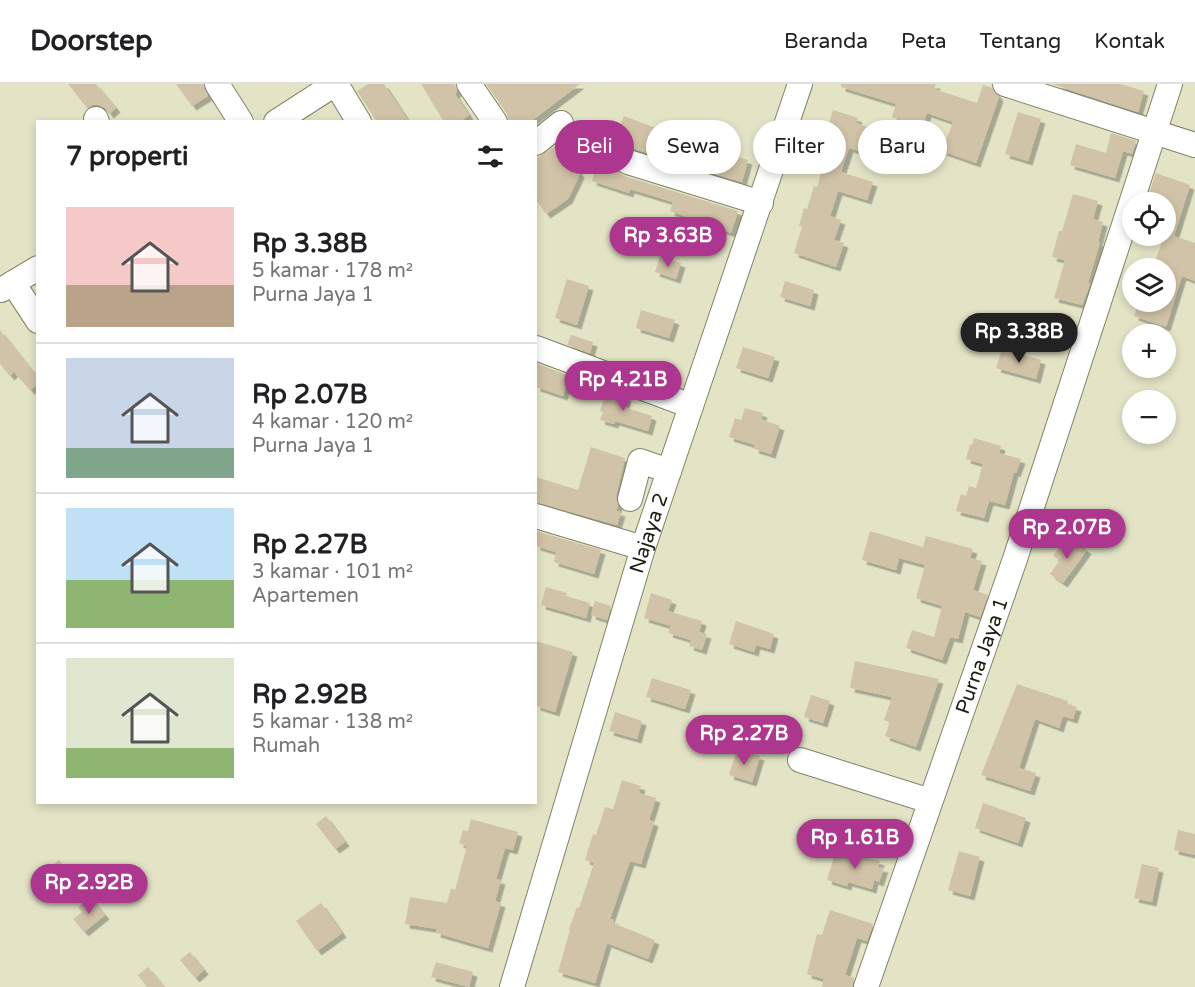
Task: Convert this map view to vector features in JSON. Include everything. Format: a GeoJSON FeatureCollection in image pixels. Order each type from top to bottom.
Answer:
{"type":"FeatureCollection","features":[{"type":"Feature","properties":{"kind":"street"},"geometry":{"type":"LineString","coordinates":[[217,84],[240,120]]}},
{"type":"Feature","properties":{"kind":"street"},"geometry":{"type":"LineString","coordinates":[[279,120],[335,84],[358,120]]}},
{"type":"Feature","properties":{"kind":"street"},"geometry":{"type":"LineString","coordinates":[[469,84],[494,120]]}},
{"type":"Feature","properties":{"kind":"street","name":"Najaya 2"},"geometry":{"type":"LineString","coordinates":[[512,987],[643,548],[800,84]]}},
{"type":"Feature","properties":{"kind":"street"},"geometry":{"type":"LineString","coordinates":[[1005,84],[1195,145]]}},
{"type":"Feature","properties":{"kind":"street","name":"Purna Jaya 1"},"geometry":{"type":"LineString","coordinates":[[866,987],[1015,559],[1170,84]]}},
{"type":"Feature","properties":{"kind":"street"},"geometry":{"type":"LineString","coordinates":[[537,142],[555,128]]}},
{"type":"Feature","properties":{"kind":"street"},"geometry":{"type":"LineString","coordinates":[[634,164],[761,203]]}},
{"type":"Feature","properties":{"kind":"street"},"geometry":{"type":"LineString","coordinates":[[36,269],[6,287],[36,319]]}},
{"type":"Feature","properties":{"kind":"street"},"geometry":{"type":"LineString","coordinates":[[537,348],[691,406]]}},
{"type":"Feature","properties":{"kind":"street"},"geometry":{"type":"LineString","coordinates":[[630,499],[640,460],[669,471]]}},
{"type":"Feature","properties":{"kind":"street"},"geometry":{"type":"LineString","coordinates":[[537,516],[643,548]]}},
{"type":"Feature","properties":{"kind":"street"},"geometry":{"type":"LineString","coordinates":[[800,760],[930,801]]}},
{"type":"Feature","properties":{"kind":"building"},"geometry":{"type":"Polygon","coordinates":[[[68,84],[96,84],[116,108],[109,114],[99,105],[87,108],[68,84]]]}},
{"type":"Feature","properties":{"kind":"building"},"geometry":{"type":"Polygon","coordinates":[[[176,84],[203,84],[208,96],[192,106],[176,84]]]}},
{"type":"Feature","properties":{"kind":"building"},"geometry":{"type":"Polygon","coordinates":[[[368,84],[384,84],[408,120],[376,120],[357,91],[368,84]]]}},
{"type":"Feature","properties":{"kind":"building"},"geometry":{"type":"Polygon","coordinates":[[[421,84],[455,84],[457,92],[455,94],[469,115],[463,120],[443,120],[421,84]]]}},
{"type":"Feature","properties":{"kind":"building"},"geometry":{"type":"Polygon","coordinates":[[[486,84],[580,84],[533,120],[508,120],[507,114],[486,84]]]}},
{"type":"Feature","properties":{"kind":"building"},"geometry":{"type":"Polygon","coordinates":[[[841,84],[936,84],[934,89],[977,103],[983,85],[992,88],[999,97],[976,163],[947,153],[947,138],[953,122],[927,113],[924,120],[901,120],[892,117],[896,104],[841,87],[841,84]]]}},
{"type":"Feature","properties":{"kind":"building"},"geometry":{"type":"Polygon","coordinates":[[[1052,84],[1120,84],[1144,91],[1138,112],[1052,84]]]}},
{"type":"Feature","properties":{"kind":"building"},"geometry":{"type":"Polygon","coordinates":[[[833,110],[858,118],[856,123],[858,124],[858,151],[849,148],[846,157],[846,120],[830,120],[833,110]]]}},
{"type":"Feature","properties":{"kind":"building"},"geometry":{"type":"Polygon","coordinates":[[[1018,112],[1041,119],[1028,161],[1005,154],[1018,112]]]}},
{"type":"Feature","properties":{"kind":"building"},"geometry":{"type":"Polygon","coordinates":[[[624,116],[646,124],[646,152],[634,149],[634,120],[623,120],[624,116]]]}},
{"type":"Feature","properties":{"kind":"building"},"geometry":{"type":"Polygon","coordinates":[[[1111,133],[1136,141],[1132,154],[1123,151],[1115,178],[1070,165],[1076,144],[1106,153],[1111,133]]]}},
{"type":"Feature","properties":{"kind":"building"},"geometry":{"type":"Polygon","coordinates":[[[555,146],[555,174],[580,174],[568,199],[546,214],[537,201],[537,158],[555,146]]]}},
{"type":"Feature","properties":{"kind":"building"},"geometry":{"type":"Polygon","coordinates":[[[741,158],[748,160],[742,182],[715,174],[741,174],[741,158]]]}},
{"type":"Feature","properties":{"kind":"building"},"geometry":{"type":"Polygon","coordinates":[[[1156,173],[1190,185],[1176,230],[1176,192],[1149,192],[1156,173]]]}},
{"type":"Feature","properties":{"kind":"building"},"geometry":{"type":"Polygon","coordinates":[[[594,174],[621,174],[738,211],[731,233],[670,211],[673,202],[630,189],[629,193],[592,181],[594,174]]]}},
{"type":"Feature","properties":{"kind":"building"},"geometry":{"type":"Polygon","coordinates":[[[821,174],[846,174],[873,182],[867,200],[838,191],[830,216],[841,220],[834,240],[844,243],[836,267],[794,253],[802,227],[799,226],[804,208],[807,209],[814,186],[817,187],[821,174]]]}},
{"type":"Feature","properties":{"kind":"building"},"geometry":{"type":"Polygon","coordinates":[[[1073,194],[1098,201],[1093,219],[1103,222],[1098,242],[1100,242],[1088,283],[1090,284],[1082,305],[1054,298],[1065,260],[1052,257],[1073,194]]]}},
{"type":"Feature","properties":{"kind":"building"},"geometry":{"type":"Polygon","coordinates":[[[1176,237],[1195,243],[1195,281],[1182,276],[1176,295],[1176,258],[1156,258],[1160,246],[1176,246],[1176,237]]]}},
{"type":"Feature","properties":{"kind":"building"},"geometry":{"type":"Polygon","coordinates":[[[660,256],[681,263],[676,279],[655,272],[660,256]]]}},
{"type":"Feature","properties":{"kind":"building"},"geometry":{"type":"Polygon","coordinates":[[[567,279],[589,286],[577,325],[555,318],[567,279]]]}},
{"type":"Feature","properties":{"kind":"building"},"geometry":{"type":"Polygon","coordinates":[[[785,281],[814,290],[810,306],[780,297],[785,281]]]}},
{"type":"Feature","properties":{"kind":"building"},"geometry":{"type":"Polygon","coordinates":[[[641,310],[675,320],[669,338],[636,328],[641,310]]]}},
{"type":"Feature","properties":{"kind":"building"},"geometry":{"type":"Polygon","coordinates":[[[1135,312],[1171,312],[1167,324],[1157,324],[1134,316],[1135,312]]]}},
{"type":"Feature","properties":{"kind":"building"},"geometry":{"type":"Polygon","coordinates":[[[0,330],[36,375],[36,386],[30,390],[14,372],[10,376],[0,364],[0,330]]]}},
{"type":"Feature","properties":{"kind":"building"},"geometry":{"type":"Polygon","coordinates":[[[571,335],[593,342],[590,353],[567,345],[571,335]]]}},
{"type":"Feature","properties":{"kind":"building"},"geometry":{"type":"Polygon","coordinates":[[[743,347],[775,357],[768,378],[736,368],[743,347]]]}},
{"type":"Feature","properties":{"kind":"building"},"geometry":{"type":"Polygon","coordinates":[[[1002,349],[1041,360],[1036,379],[996,368],[1002,349]]]}},
{"type":"Feature","properties":{"kind":"building"},"geometry":{"type":"Polygon","coordinates":[[[537,363],[569,376],[563,396],[537,387],[537,363]]]}},
{"type":"Feature","properties":{"kind":"building"},"geometry":{"type":"Polygon","coordinates":[[[607,390],[627,397],[624,407],[652,416],[648,431],[615,421],[614,424],[600,420],[603,412],[600,411],[607,390]]]}},
{"type":"Feature","properties":{"kind":"building"},"geometry":{"type":"Polygon","coordinates":[[[745,408],[763,413],[761,419],[780,426],[771,454],[754,449],[755,445],[729,437],[735,418],[741,420],[745,408]]]}},
{"type":"Feature","properties":{"kind":"building"},"geometry":{"type":"Polygon","coordinates":[[[974,438],[1001,446],[999,453],[1021,459],[1016,473],[1014,472],[1005,505],[989,501],[984,518],[956,511],[961,494],[966,496],[969,486],[976,488],[983,464],[966,459],[974,438]]]}},
{"type":"Feature","properties":{"kind":"building"},"geometry":{"type":"Polygon","coordinates":[[[591,447],[625,458],[616,496],[618,506],[616,511],[621,512],[617,525],[537,502],[537,477],[578,490],[591,447]]]}},
{"type":"Feature","properties":{"kind":"building"},"geometry":{"type":"Polygon","coordinates":[[[537,531],[601,550],[594,574],[554,562],[556,552],[537,546],[537,531]]]}},
{"type":"Feature","properties":{"kind":"building"},"geometry":{"type":"Polygon","coordinates":[[[870,531],[923,547],[926,536],[973,549],[970,558],[982,561],[973,590],[988,595],[980,617],[965,612],[958,639],[950,637],[942,660],[906,648],[912,630],[934,637],[942,606],[916,598],[925,565],[899,558],[896,570],[862,560],[870,531]]]}},
{"type":"Feature","properties":{"kind":"building"},"geometry":{"type":"Polygon","coordinates":[[[1074,540],[1087,550],[1063,583],[1050,574],[1060,560],[1053,556],[1062,543],[1069,547],[1074,540]]]}},
{"type":"Feature","properties":{"kind":"building"},"geometry":{"type":"Polygon","coordinates":[[[546,587],[590,603],[586,618],[541,605],[546,587]]]}},
{"type":"Feature","properties":{"kind":"building"},"geometry":{"type":"Polygon","coordinates":[[[651,593],[672,600],[668,611],[702,621],[699,632],[707,634],[702,650],[689,646],[691,640],[668,633],[671,626],[644,618],[651,593]]]}},
{"type":"Feature","properties":{"kind":"building"},"geometry":{"type":"Polygon","coordinates":[[[595,601],[611,606],[607,620],[591,615],[595,601]]]}},
{"type":"Feature","properties":{"kind":"building"},"geometry":{"type":"Polygon","coordinates":[[[736,621],[774,634],[770,649],[756,645],[754,652],[729,644],[736,621]]]}},
{"type":"Feature","properties":{"kind":"building"},"geometry":{"type":"Polygon","coordinates":[[[537,641],[573,652],[555,712],[537,706],[537,641]]]}},
{"type":"Feature","properties":{"kind":"building"},"geometry":{"type":"Polygon","coordinates":[[[855,661],[939,679],[916,747],[885,736],[890,722],[884,720],[892,697],[850,688],[855,661]]]}},
{"type":"Feature","properties":{"kind":"building"},"geometry":{"type":"Polygon","coordinates":[[[652,678],[691,690],[685,709],[646,697],[652,678]]]}},
{"type":"Feature","properties":{"kind":"building"},"geometry":{"type":"Polygon","coordinates":[[[1017,684],[1068,701],[1067,704],[1077,707],[1073,719],[1063,716],[1059,728],[1035,719],[1019,768],[1036,773],[1030,791],[981,775],[1017,684]]]}},
{"type":"Feature","properties":{"kind":"building"},"geometry":{"type":"Polygon","coordinates":[[[811,695],[830,701],[823,723],[804,717],[811,695]]]}},
{"type":"Feature","properties":{"kind":"building"},"geometry":{"type":"Polygon","coordinates":[[[615,712],[642,721],[637,739],[609,731],[615,712]]]}},
{"type":"Feature","properties":{"kind":"building"},"geometry":{"type":"Polygon","coordinates":[[[737,749],[760,756],[752,782],[729,775],[737,749]]]}},
{"type":"Feature","properties":{"kind":"building"},"geometry":{"type":"Polygon","coordinates":[[[622,780],[641,786],[639,793],[656,798],[649,820],[654,822],[641,864],[630,861],[610,919],[614,920],[613,923],[655,940],[648,959],[607,943],[595,983],[558,972],[569,929],[577,907],[579,908],[594,863],[585,860],[593,834],[596,835],[605,807],[613,809],[622,780]]]}},
{"type":"Feature","properties":{"kind":"building"},"geometry":{"type":"Polygon","coordinates":[[[983,803],[1026,818],[1018,843],[975,828],[983,803]]]}},
{"type":"Feature","properties":{"kind":"building"},"geometry":{"type":"Polygon","coordinates":[[[326,816],[345,842],[335,849],[316,824],[326,816]]]}},
{"type":"Feature","properties":{"kind":"building"},"geometry":{"type":"Polygon","coordinates":[[[471,819],[518,832],[513,850],[505,848],[496,879],[501,880],[495,901],[501,903],[488,948],[436,933],[437,929],[405,924],[410,897],[447,903],[451,888],[455,890],[467,846],[459,843],[463,830],[468,831],[471,819]]]}},
{"type":"Feature","properties":{"kind":"building"},"geometry":{"type":"Polygon","coordinates":[[[1178,830],[1195,834],[1195,855],[1174,850],[1178,830]]]}},
{"type":"Feature","properties":{"kind":"building"},"geometry":{"type":"Polygon","coordinates":[[[836,850],[880,861],[878,867],[884,868],[879,882],[874,880],[872,889],[848,882],[847,886],[827,880],[836,850]]]}},
{"type":"Feature","properties":{"kind":"building"},"geometry":{"type":"Polygon","coordinates":[[[959,851],[980,857],[970,896],[948,890],[959,851]]]}},
{"type":"Feature","properties":{"kind":"building"},"geometry":{"type":"Polygon","coordinates":[[[59,860],[73,877],[58,889],[44,872],[59,860]]]}},
{"type":"Feature","properties":{"kind":"building"},"geometry":{"type":"Polygon","coordinates":[[[1142,864],[1159,868],[1152,902],[1134,898],[1142,864]]]}},
{"type":"Feature","properties":{"kind":"building"},"geometry":{"type":"Polygon","coordinates":[[[91,898],[105,915],[84,932],[73,919],[82,912],[78,907],[91,898]]]}},
{"type":"Feature","properties":{"kind":"building"},"geometry":{"type":"Polygon","coordinates":[[[321,903],[342,933],[317,951],[296,921],[321,903]]]}},
{"type":"Feature","properties":{"kind":"building"},"geometry":{"type":"Polygon","coordinates":[[[830,910],[873,924],[867,941],[857,938],[845,975],[854,978],[852,987],[822,987],[824,979],[807,974],[817,934],[822,935],[830,910]]]}},
{"type":"Feature","properties":{"kind":"building"},"geometry":{"type":"Polygon","coordinates":[[[190,952],[204,970],[195,978],[180,960],[190,952]]]}},
{"type":"Feature","properties":{"kind":"building"},"geometry":{"type":"Polygon","coordinates":[[[436,962],[473,972],[469,987],[431,977],[436,962]]]}},
{"type":"Feature","properties":{"kind":"building"},"geometry":{"type":"Polygon","coordinates":[[[148,967],[164,987],[147,987],[138,975],[148,967]]]}}]}
